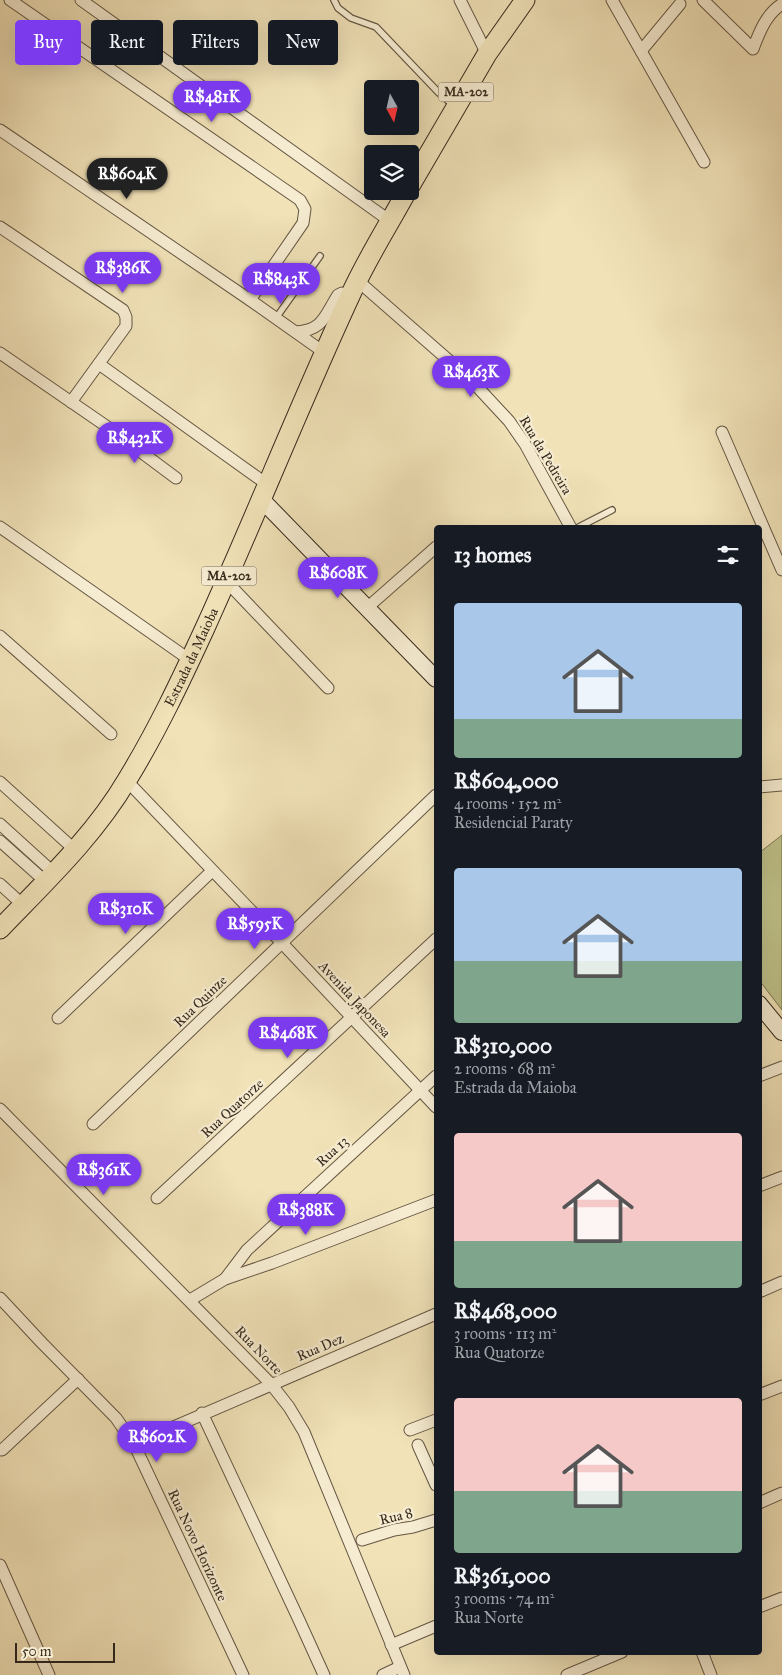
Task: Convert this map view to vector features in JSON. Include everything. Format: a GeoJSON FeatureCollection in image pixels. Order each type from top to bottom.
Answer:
{"type":"FeatureCollection","features":[{"type":"Feature","properties":{"kind":"main road","name":"MA-202"},"geometry":{"type":"LineString","coordinates":[[419,171],[487,54],[525,0]]}},
{"type":"Feature","properties":{"kind":"main road","name":"Estrada da Maioba"},"geometry":{"type":"LineString","coordinates":[[0,929],[75,850],[102,818],[127,781],[173,697],[265,493],[354,288],[402,200]]}},
{"type":"Feature","properties":{"kind":"street"},"geometry":{"type":"LineString","coordinates":[[10,0],[300,200],[305,209],[303,223],[250,300]]}},
{"type":"Feature","properties":{"kind":"street"},"geometry":{"type":"LineString","coordinates":[[81,0],[390,221]]}},
{"type":"Feature","properties":{"kind":"street"},"geometry":{"type":"LineString","coordinates":[[460,0],[487,54]]}},
{"type":"Feature","properties":{"kind":"street"},"geometry":{"type":"LineString","coordinates":[[612,0],[704,162]]}},
{"type":"Feature","properties":{"kind":"street"},"geometry":{"type":"LineString","coordinates":[[703,0],[753,49],[761,28],[771,14],[782,4]]}},
{"type":"Feature","properties":{"kind":"street"},"geometry":{"type":"LineString","coordinates":[[642,51],[680,4]]}},
{"type":"Feature","properties":{"kind":"street"},"geometry":{"type":"LineString","coordinates":[[0,130],[325,353]]}},
{"type":"Feature","properties":{"kind":"street"},"geometry":{"type":"LineString","coordinates":[[0,227],[123,310],[126,317],[126,326],[71,402]]}},
{"type":"Feature","properties":{"kind":"street"},"geometry":{"type":"LineString","coordinates":[[296,332],[307,331],[316,327],[338,295],[354,288]]}},
{"type":"Feature","properties":{"kind":"street","name":"Rua da Pedreira"},"geometry":{"type":"LineString","coordinates":[[354,288],[470,379],[509,421],[526,444],[569,525]]}},
{"type":"Feature","properties":{"kind":"street"},"geometry":{"type":"LineString","coordinates":[[0,353],[176,478]]}},
{"type":"Feature","properties":{"kind":"street"},"geometry":{"type":"LineString","coordinates":[[99,364],[265,493],[368,607],[434,672]]}},
{"type":"Feature","properties":{"kind":"street"},"geometry":{"type":"LineString","coordinates":[[722,432],[777,545],[782,570]]}},
{"type":"Feature","properties":{"kind":"street"},"geometry":{"type":"LineString","coordinates":[[0,527],[190,660]]}},
{"type":"Feature","properties":{"kind":"street"},"geometry":{"type":"LineString","coordinates":[[368,607],[434,549]]}},
{"type":"Feature","properties":{"kind":"street"},"geometry":{"type":"LineString","coordinates":[[226,581],[328,688]]}},
{"type":"Feature","properties":{"kind":"street"},"geometry":{"type":"LineString","coordinates":[[0,636],[110,734]]}},
{"type":"Feature","properties":{"kind":"street","name":"Avenida Japonesa"},"geometry":{"type":"LineString","coordinates":[[127,781],[434,1105]]}},
{"type":"Feature","properties":{"kind":"street"},"geometry":{"type":"LineString","coordinates":[[0,782],[75,850]]}},
{"type":"Feature","properties":{"kind":"street"},"geometry":{"type":"LineString","coordinates":[[762,787],[782,785]]}},
{"type":"Feature","properties":{"kind":"street","name":"Rua Quinze"},"geometry":{"type":"LineString","coordinates":[[93,1124],[434,797]]}},
{"type":"Feature","properties":{"kind":"street"},"geometry":{"type":"LineString","coordinates":[[0,824],[50,877]]}},
{"type":"Feature","properties":{"kind":"street"},"geometry":{"type":"LineString","coordinates":[[0,841],[21,860],[50,877]]}},
{"type":"Feature","properties":{"kind":"street"},"geometry":{"type":"LineString","coordinates":[[58,1018],[212,871]]}},
{"type":"Feature","properties":{"kind":"street"},"geometry":{"type":"LineString","coordinates":[[0,884],[23,905]]}},
{"type":"Feature","properties":{"kind":"street","name":"Rua Quatorze"},"geometry":{"type":"LineString","coordinates":[[157,1198],[434,941]]}},
{"type":"Feature","properties":{"kind":"street"},"geometry":{"type":"LineString","coordinates":[[762,1008],[782,1032]]}},
{"type":"Feature","properties":{"kind":"street"},"geometry":{"type":"LineString","coordinates":[[762,1075],[782,1067]]}},
{"type":"Feature","properties":{"kind":"street","name":"Rua 13"},"geometry":{"type":"LineString","coordinates":[[225,1279],[247,1250],[434,1078]]}},
{"type":"Feature","properties":{"kind":"street","name":"Rua Norte"},"geometry":{"type":"LineString","coordinates":[[0,1109],[272,1384],[289,1407],[304,1432],[402,1671]]}},
{"type":"Feature","properties":{"kind":"street"},"geometry":{"type":"LineString","coordinates":[[762,1185],[782,1177]]}},
{"type":"Feature","properties":{"kind":"street"},"geometry":{"type":"LineString","coordinates":[[190,1300],[225,1279],[272,1264],[434,1201]]}},
{"type":"Feature","properties":{"kind":"street"},"geometry":{"type":"LineString","coordinates":[[762,1291],[782,1282]]}},
{"type":"Feature","properties":{"kind":"street","name":"Rua Novo Horizonte"},"geometry":{"type":"LineString","coordinates":[[0,1298],[116,1418],[134,1444],[243,1675]]}},
{"type":"Feature","properties":{"kind":"street","name":"Rua Dez"},"geometry":{"type":"LineString","coordinates":[[134,1444],[202,1413],[434,1315]]}},
{"type":"Feature","properties":{"kind":"street"},"geometry":{"type":"LineString","coordinates":[[2,1450],[78,1379]]}},
{"type":"Feature","properties":{"kind":"street"},"geometry":{"type":"LineString","coordinates":[[762,1394],[782,1386]]}},
{"type":"Feature","properties":{"kind":"street"},"geometry":{"type":"LineString","coordinates":[[202,1413],[324,1675]]}},
{"type":"Feature","properties":{"kind":"street"},"geometry":{"type":"LineString","coordinates":[[410,1430],[434,1421]]}},
{"type":"Feature","properties":{"kind":"street"},"geometry":{"type":"LineString","coordinates":[[418,1445],[434,1481]]}},
{"type":"Feature","properties":{"kind":"street"},"geometry":{"type":"LineString","coordinates":[[762,1502],[782,1494]]}},
{"type":"Feature","properties":{"kind":"street","name":"Rua 8"},"geometry":{"type":"LineString","coordinates":[[362,1540],[434,1521]]}},
{"type":"Feature","properties":{"kind":"street"},"geometry":{"type":"LineString","coordinates":[[0,1565],[49,1675]]}},
{"type":"Feature","properties":{"kind":"street"},"geometry":{"type":"LineString","coordinates":[[762,1606],[782,1598]]}},
{"type":"Feature","properties":{"kind":"street"},"geometry":{"type":"LineString","coordinates":[[391,1645],[434,1627]]}},
{"type":"Feature","properties":{"kind":"street"},"geometry":{"type":"LineString","coordinates":[[567,1675],[615,1655]]}},
{"type":"Feature","properties":{"kind":"street"},"geometry":{"type":"LineString","coordinates":[[703,1655],[711,1675]]}},
{"type":"Feature","properties":{"kind":"street"},"geometry":{"type":"LineString","coordinates":[[383,1675],[402,1671]]}},
{"type":"Feature","properties":{"kind":"lane"},"geometry":{"type":"LineString","coordinates":[[334,0],[338,8],[352,18],[376,27],[439,93],[457,108]]}},
{"type":"Feature","properties":{"kind":"lane"},"geometry":{"type":"LineString","coordinates":[[276,318],[320,256]]}},
{"type":"Feature","properties":{"kind":"lane"},"geometry":{"type":"LineString","coordinates":[[584,525],[612,510]]}},
{"type":"Feature","properties":{"kind":"green space"},"geometry":{"type":"Polygon","coordinates":[[[782,835],[782,1010],[762,984],[762,851],[782,835]]]}}]}
